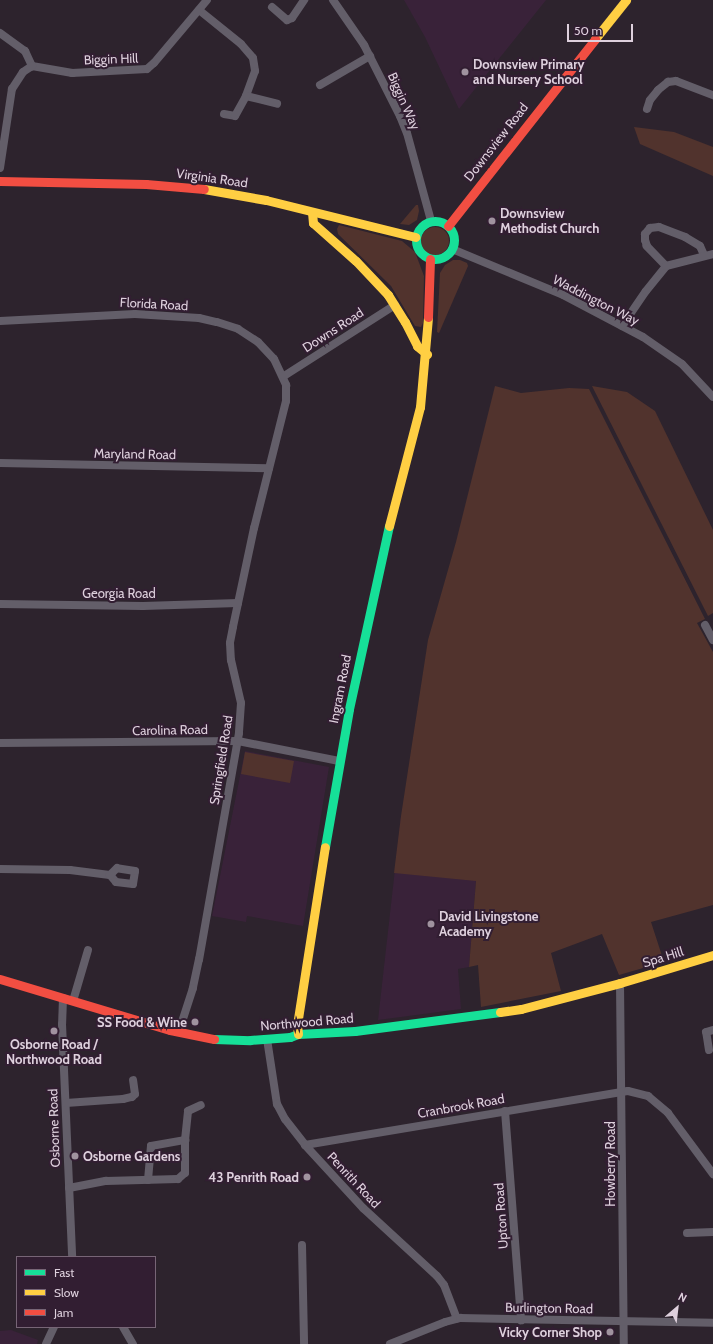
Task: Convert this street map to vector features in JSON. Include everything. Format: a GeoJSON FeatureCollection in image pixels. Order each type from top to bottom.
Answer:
{"type":"FeatureCollection","features":[{"type":"Feature","properties":{"kind":"street","name":"Biggin Hill"},"geometry":{"type":"LineString","coordinates":[[32,66],[72,72],[147,69],[154,63],[207,0]]}},
{"type":"Feature","properties":{"kind":"street"},"geometry":{"type":"LineString","coordinates":[[272,7],[287,20],[292,18],[304,0]]}},
{"type":"Feature","properties":{"kind":"street","name":"Biggin Way"},"geometry":{"type":"LineString","coordinates":[[333,0],[347,18],[370,56],[406,133],[431,221]]}},
{"type":"Feature","properties":{"kind":"street","name":"Downsview Road"},"geometry":{"type":"LineString","coordinates":[[448,226],[626,0]]}},
{"type":"Feature","properties":{"kind":"street"},"geometry":{"type":"LineString","coordinates":[[199,10],[241,44],[252,58],[255,71],[246,96],[235,116],[224,114]]}},
{"type":"Feature","properties":{"kind":"street"},"geometry":{"type":"LineString","coordinates":[[0,33],[25,51],[32,66],[23,72],[12,89],[0,168]]}},
{"type":"Feature","properties":{"kind":"street"},"geometry":{"type":"LineString","coordinates":[[320,85],[370,56]]}},
{"type":"Feature","properties":{"kind":"street"},"geometry":{"type":"LineString","coordinates":[[647,110],[650,100],[658,90],[672,81],[685,83],[713,95]]}},
{"type":"Feature","properties":{"kind":"street"},"geometry":{"type":"LineString","coordinates":[[246,96],[277,104]]}},
{"type":"Feature","properties":{"kind":"street","name":"Virginia Road"},"geometry":{"type":"LineString","coordinates":[[0,180],[182,186],[243,195],[416,237]]}},
{"type":"Feature","properties":{"kind":"street"},"geometry":{"type":"LineString","coordinates":[[312,212],[313,223],[356,261],[395,305],[417,346],[427,354]]}},
{"type":"Feature","properties":{"kind":"street"},"geometry":{"type":"LineString","coordinates":[[431,221],[439,222],[448,226],[453,237],[452,249],[444,257],[430,259],[418,250],[416,237],[420,228],[431,221]]}},
{"type":"Feature","properties":{"kind":"street"},"geometry":{"type":"LineString","coordinates":[[666,266],[647,246],[645,234],[650,228],[659,227],[685,237],[700,246],[704,255]]}},
{"type":"Feature","properties":{"kind":"street","name":"Waddington Way"},"geometry":{"type":"LineString","coordinates":[[452,249],[563,295],[622,326],[670,355],[694,375],[713,397]]}},
{"type":"Feature","properties":{"kind":"street"},"geometry":{"type":"LineString","coordinates":[[622,326],[646,291],[666,266],[704,255],[713,254]]}},
{"type":"Feature","properties":{"kind":"street","name":"Ingram Road"},"geometry":{"type":"LineString","coordinates":[[298,1034],[300,1010],[339,761],[380,561],[418,417],[427,354],[430,259]]}},
{"type":"Feature","properties":{"kind":"street","name":"Downs Road"},"geometry":{"type":"LineString","coordinates":[[284,376],[395,305]]}},
{"type":"Feature","properties":{"kind":"street","name":"Florida Road"},"geometry":{"type":"LineString","coordinates":[[0,321],[134,314],[199,318],[238,329],[258,342],[274,359],[284,376]]}},
{"type":"Feature","properties":{"kind":"street","name":"Springfield Road"},"geometry":{"type":"LineString","coordinates":[[179,1031],[193,988],[198,966],[238,741],[241,703],[232,671],[230,651],[238,603],[287,397],[288,391],[284,376]]}},
{"type":"Feature","properties":{"kind":"street","name":"Maryland Road"},"geometry":{"type":"LineString","coordinates":[[0,463],[269,468]]}},
{"type":"Feature","properties":{"kind":"street","name":"Georgia Road"},"geometry":{"type":"LineString","coordinates":[[0,604],[143,606],[238,603]]}},
{"type":"Feature","properties":{"kind":"street"},"geometry":{"type":"LineString","coordinates":[[705,625],[713,640]]}},
{"type":"Feature","properties":{"kind":"street","name":"Carolina Road"},"geometry":{"type":"LineString","coordinates":[[0,743],[238,741],[339,761]]}},
{"type":"Feature","properties":{"kind":"street"},"geometry":{"type":"LineString","coordinates":[[0,869],[54,868],[110,875]]}},
{"type":"Feature","properties":{"kind":"street"},"geometry":{"type":"LineString","coordinates":[[73,1001],[88,950]]}},
{"type":"Feature","properties":{"kind":"street","name":"Spa Hill"},"geometry":{"type":"LineString","coordinates":[[620,983],[713,956]]}},
{"type":"Feature","properties":{"kind":"street","name":"Northwood Road"},"geometry":{"type":"LineString","coordinates":[[0,979],[179,1031],[213,1039],[267,1039],[290,1037],[298,1034],[355,1031],[521,1008],[620,983]]}},
{"type":"Feature","properties":{"kind":"street","name":"Howberry Road"},"geometry":{"type":"LineString","coordinates":[[620,983],[624,1344]]}},
{"type":"Feature","properties":{"kind":"street","name":"Osborne Road"},"geometry":{"type":"LineString","coordinates":[[63,998],[72,1256]]}},
{"type":"Feature","properties":{"kind":"street"},"geometry":{"type":"LineString","coordinates":[[709,1050],[706,1032],[713,1030]]}},
{"type":"Feature","properties":{"kind":"street","name":"Penrith Road"},"geometry":{"type":"LineString","coordinates":[[267,1039],[279,1110],[305,1145],[377,1222],[437,1276],[444,1285],[457,1318]]}},
{"type":"Feature","properties":{"kind":"street"},"geometry":{"type":"LineString","coordinates":[[66,1103],[123,1100],[132,1097],[135,1094],[133,1080]]}},
{"type":"Feature","properties":{"kind":"street","name":"Cranbrook Road"},"geometry":{"type":"LineString","coordinates":[[305,1145],[622,1092],[634,1092],[648,1096],[662,1106],[676,1121],[713,1174]]}},
{"type":"Feature","properties":{"kind":"street"},"geometry":{"type":"LineString","coordinates":[[69,1188],[106,1181],[178,1179],[182,1176],[186,1168],[185,1140],[188,1111],[201,1105]]}},
{"type":"Feature","properties":{"kind":"street","name":"Upton Road"},"geometry":{"type":"LineString","coordinates":[[505,1111],[521,1320]]}},
{"type":"Feature","properties":{"kind":"street"},"geometry":{"type":"LineString","coordinates":[[148,1180],[150,1146],[154,1144],[185,1140]]}},
{"type":"Feature","properties":{"kind":"street"},"geometry":{"type":"LineString","coordinates":[[687,1233],[713,1232]]}},
{"type":"Feature","properties":{"kind":"street"},"geometry":{"type":"LineString","coordinates":[[302,1245],[304,1344]]}},
{"type":"Feature","properties":{"kind":"street","name":"Burlington Road"},"geometry":{"type":"LineString","coordinates":[[390,1344],[457,1318],[713,1324]]}},
{"type":"Feature","properties":{"kind":"street"},"geometry":{"type":"LineString","coordinates":[[46,1344],[54,1328]]}},
{"type":"Feature","properties":{"kind":"street"},"geometry":{"type":"LineString","coordinates":[[124,1328],[133,1344]]}},
{"type":"Feature","properties":{"kind":"shaded area","name":"Downsview Primary and Nursery School"},"geometry":{"type":"Polygon","coordinates":[[[404,0],[546,0],[459,109],[425,37],[404,0]]]}},
{"type":"Feature","properties":{"kind":"shaded area"},"geometry":{"type":"Polygon","coordinates":[[[634,127],[674,132],[713,147],[713,176],[640,144],[634,127]]]}},
{"type":"Feature","properties":{"kind":"shaded area"},"geometry":{"type":"Polygon","coordinates":[[[416,205],[418,205],[419,211],[417,220],[409,225],[400,224],[416,205]]]}},
{"type":"Feature","properties":{"kind":"shaded area"},"geometry":{"type":"Polygon","coordinates":[[[339,225],[402,241],[415,252],[424,276],[423,323],[421,327],[415,326],[391,286],[338,234],[337,229],[339,225]]]}},
{"type":"Feature","properties":{"kind":"shaded area"},"geometry":{"type":"Polygon","coordinates":[[[435,227],[441,228],[445,231],[448,235],[448,247],[445,251],[441,254],[435,255],[429,254],[425,251],[422,247],[421,241],[422,235],[425,231],[429,228],[435,227]]]}},
{"type":"Feature","properties":{"kind":"shaded area"},"geometry":{"type":"Polygon","coordinates":[[[453,260],[460,260],[467,263],[468,266],[439,333],[437,332],[440,273],[445,265],[453,260]]]}},
{"type":"Feature","properties":{"kind":"shaded area"},"geometry":{"type":"Polygon","coordinates":[[[495,386],[521,393],[569,388],[589,389],[705,619],[697,623],[713,652],[713,905],[651,922],[664,962],[619,975],[602,934],[551,953],[561,991],[481,1007],[478,965],[469,967],[476,881],[394,873],[401,816],[428,640],[456,542],[495,386]]]}},
{"type":"Feature","properties":{"kind":"shaded area"},"geometry":{"type":"Polygon","coordinates":[[[592,386],[627,392],[655,411],[713,530],[713,613],[708,616],[592,386]]]}},
{"type":"Feature","properties":{"kind":"shaded area"},"geometry":{"type":"Polygon","coordinates":[[[245,751],[329,767],[303,926],[247,916],[246,922],[212,916],[245,751]]]}},
{"type":"Feature","properties":{"kind":"shaded area"},"geometry":{"type":"Polygon","coordinates":[[[245,752],[294,761],[290,783],[241,774],[245,752]]]}},
{"type":"Feature","properties":{"kind":"shaded area","name":"David Livingstone Academy"},"geometry":{"type":"Polygon","coordinates":[[[401,816],[481,819],[469,967],[458,969],[461,1009],[378,1020],[401,816]]]}},
{"type":"Feature","properties":{"kind":"shaded area"},"geometry":{"type":"Polygon","coordinates":[[[11,1330],[38,1340],[37,1344],[0,1344],[0,1331],[11,1330]]]}},
{"type":"Feature","properties":{"kind":"traffic: fast"},"geometry":{"type":"LineString","coordinates":[[431,221],[439,221],[446,224],[451,229],[454,240],[451,251],[446,256],[439,259],[431,259],[424,256],[419,251],[416,244],[416,236],[419,229],[424,224],[431,221]]}},
{"type":"Feature","properties":{"kind":"traffic: fast"},"geometry":{"type":"LineString","coordinates":[[325,847],[349,709],[389,526]]}},
{"type":"Feature","properties":{"kind":"traffic: fast"},"geometry":{"type":"LineString","coordinates":[[214,1039],[250,1040],[290,1037],[298,1034],[355,1031],[500,1012]]}},
{"type":"Feature","properties":{"kind":"traffic: slow"},"geometry":{"type":"LineString","coordinates":[[595,39],[626,0]]}},
{"type":"Feature","properties":{"kind":"traffic: slow"},"geometry":{"type":"LineString","coordinates":[[204,189],[266,200],[416,237]]}},
{"type":"Feature","properties":{"kind":"traffic: slow"},"geometry":{"type":"LineString","coordinates":[[312,212],[313,223],[356,261],[388,295],[405,322],[417,346],[427,354]]}},
{"type":"Feature","properties":{"kind":"traffic: slow"},"geometry":{"type":"LineString","coordinates":[[389,526],[420,407],[428,317]]}},
{"type":"Feature","properties":{"kind":"traffic: slow"},"geometry":{"type":"LineString","coordinates":[[298,1034],[297,1025],[325,847]]}},
{"type":"Feature","properties":{"kind":"traffic: slow"},"geometry":{"type":"LineString","coordinates":[[500,1012],[521,1009],[620,983],[713,955]]}},
{"type":"Feature","properties":{"kind":"traffic: jam"},"geometry":{"type":"LineString","coordinates":[[448,226],[595,39]]}},
{"type":"Feature","properties":{"kind":"traffic: jam"},"geometry":{"type":"LineString","coordinates":[[0,181],[146,184],[204,189]]}},
{"type":"Feature","properties":{"kind":"traffic: jam"},"geometry":{"type":"LineString","coordinates":[[428,317],[430,259]]}},
{"type":"Feature","properties":{"kind":"traffic: jam"},"geometry":{"type":"LineString","coordinates":[[0,979],[170,1030],[214,1039]]}},
{"type":"Feature","properties":{"kind":"place","name":"Downsview Primary and Nursery School"},"geometry":{"type":"Point","coordinates":[465,72]}},
{"type":"Feature","properties":{"kind":"place","name":"Downsview Methodist Church"},"geometry":{"type":"Point","coordinates":[492,221]}},
{"type":"Feature","properties":{"kind":"place","name":"David Livingstone Academy"},"geometry":{"type":"Point","coordinates":[431,924]}},
{"type":"Feature","properties":{"kind":"place","name":"SS Food & Wine"},"geometry":{"type":"Point","coordinates":[195,1022]}},
{"type":"Feature","properties":{"kind":"place","name":"Osborne Road / Northwood Road"},"geometry":{"type":"Point","coordinates":[54,1031]}},
{"type":"Feature","properties":{"kind":"place","name":"Osborne Gardens"},"geometry":{"type":"Point","coordinates":[75,1156]}},
{"type":"Feature","properties":{"kind":"place","name":"43 Penrith Road"},"geometry":{"type":"Point","coordinates":[307,1177]}},
{"type":"Feature","properties":{"kind":"place","name":"Vicky Corner Shop"},"geometry":{"type":"Point","coordinates":[610,1332]}}]}
